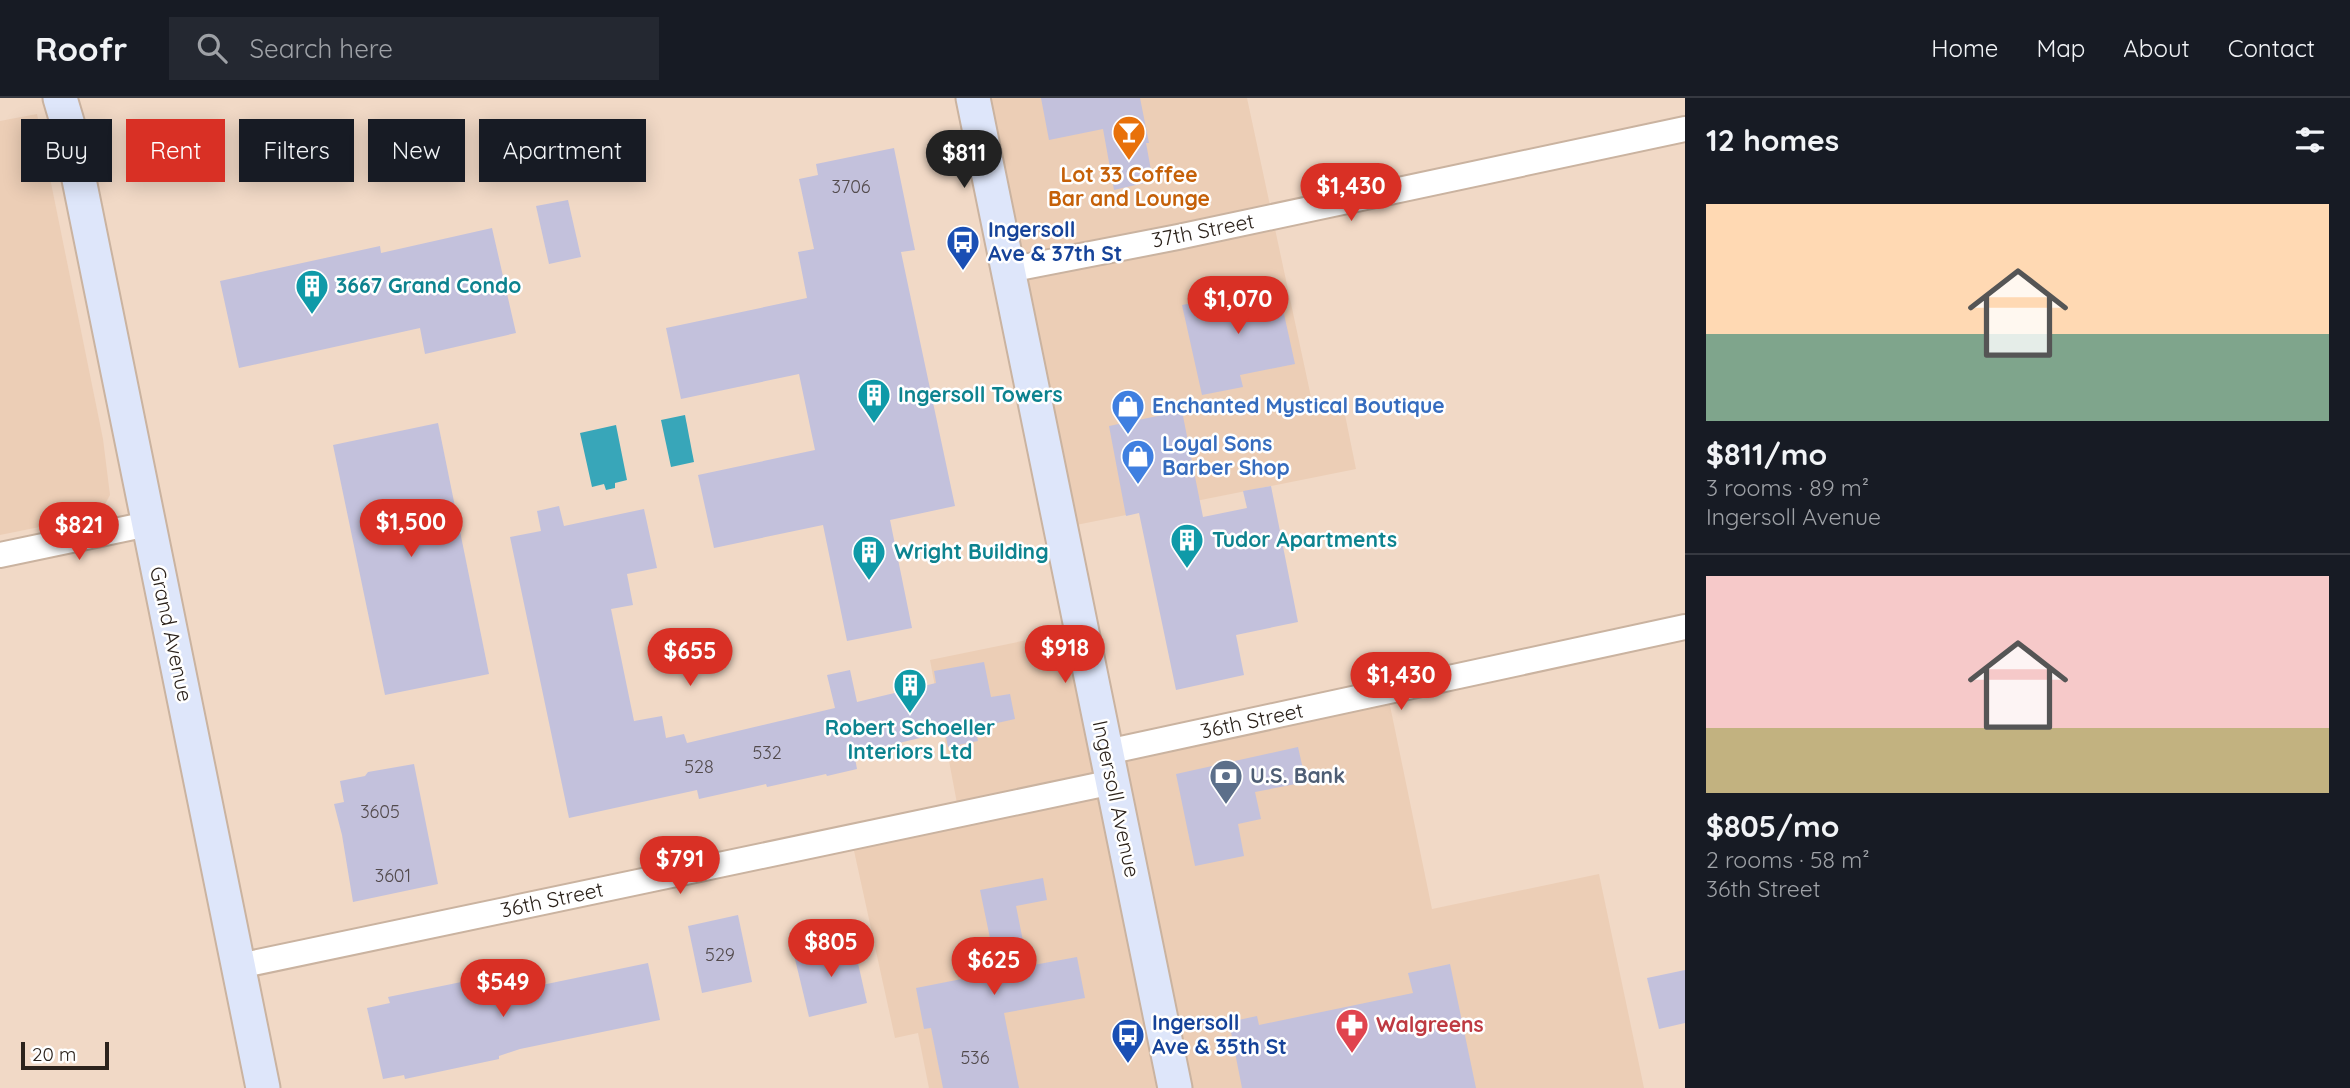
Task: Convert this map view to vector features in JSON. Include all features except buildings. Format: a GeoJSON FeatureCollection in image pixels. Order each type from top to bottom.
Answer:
{"type":"FeatureCollection","features":[{"type":"Feature","properties":{"kind":"main road","name":"Grand Avenue"},"geometry":{"type":"LineString","coordinates":[[60,98],[68,125],[263,1088]]}},
{"type":"Feature","properties":{"kind":"main road","name":"Ingersoll Avenue"},"geometry":{"type":"LineString","coordinates":[[973,98],[1175,1088]]}},
{"type":"Feature","properties":{"kind":"street","name":"37th Street"},"geometry":{"type":"LineString","coordinates":[[1008,270],[1685,129]]}},
{"type":"Feature","properties":{"kind":"street"},"geometry":{"type":"LineString","coordinates":[[0,555],[148,524]]}},
{"type":"Feature","properties":{"kind":"street","name":"36th Street"},"geometry":{"type":"LineString","coordinates":[[239,966],[1110,767],[1685,627]]}},
{"type":"Feature","properties":{"kind":"shaded area"},"geometry":{"type":"Polygon","coordinates":[[[973,98],[1247,98],[1314,411],[1343,405],[1356,469],[1061,528],[973,98]]]}},
{"type":"Feature","properties":{"kind":"shaded area"},"geometry":{"type":"Polygon","coordinates":[[[37,114],[38,119],[21,119],[21,182],[51,182],[103,439],[110,495],[103,508],[89,517],[0,535],[0,121],[37,114]]]}},
{"type":"Feature","properties":{"kind":"shaded area"},"geometry":{"type":"Polygon","coordinates":[[[1081,629],[1107,752],[1387,691],[1432,909],[1599,874],[1644,1088],[929,1088],[918,1033],[895,1038],[851,837],[959,814],[930,660],[1081,629]]]}},
{"type":"Feature","properties":{"kind":"water"},"geometry":{"type":"Polygon","coordinates":[[[685,415],[694,462],[671,467],[661,420],[685,415]]]}},
{"type":"Feature","properties":{"kind":"water"},"geometry":{"type":"Polygon","coordinates":[[[616,425],[627,480],[615,483],[615,488],[606,490],[604,484],[592,487],[580,433],[616,425]]]}},
{"type":"Feature","properties":{"kind":"place","name":"Lot 33 Coffee Bar and Lounge"},"geometry":{"type":"Point","coordinates":[1129,162]}},
{"type":"Feature","properties":{"kind":"place","name":"Ingersoll Ave & 37th St"},"geometry":{"type":"Point","coordinates":[963,272]}},
{"type":"Feature","properties":{"kind":"place","name":"3667 Grand Condo"},"geometry":{"type":"Point","coordinates":[312,316]}},
{"type":"Feature","properties":{"kind":"place","name":"Ingersoll Towers"},"geometry":{"type":"Point","coordinates":[874,425]}},
{"type":"Feature","properties":{"kind":"place","name":"Enchanted Mystical Boutique"},"geometry":{"type":"Point","coordinates":[1128,436]}},
{"type":"Feature","properties":{"kind":"place","name":"Loyal Sons Barber Shop"},"geometry":{"type":"Point","coordinates":[1138,486]}},
{"type":"Feature","properties":{"kind":"place","name":"Tudor Apartments"},"geometry":{"type":"Point","coordinates":[1187,570]}},
{"type":"Feature","properties":{"kind":"place","name":"Wright Building"},"geometry":{"type":"Point","coordinates":[869,582]}},
{"type":"Feature","properties":{"kind":"place","name":"Robert Schoeller Interiors Ltd"},"geometry":{"type":"Point","coordinates":[910,715]}},
{"type":"Feature","properties":{"kind":"place","name":"U.S. Bank"},"geometry":{"type":"Point","coordinates":[1226,806]}},
{"type":"Feature","properties":{"kind":"place","name":"Walgreens"},"geometry":{"type":"Point","coordinates":[1352,1055]}},
{"type":"Feature","properties":{"kind":"place","name":"Ingersoll Ave & 35th St"},"geometry":{"type":"Point","coordinates":[1128,1065]}}]}
